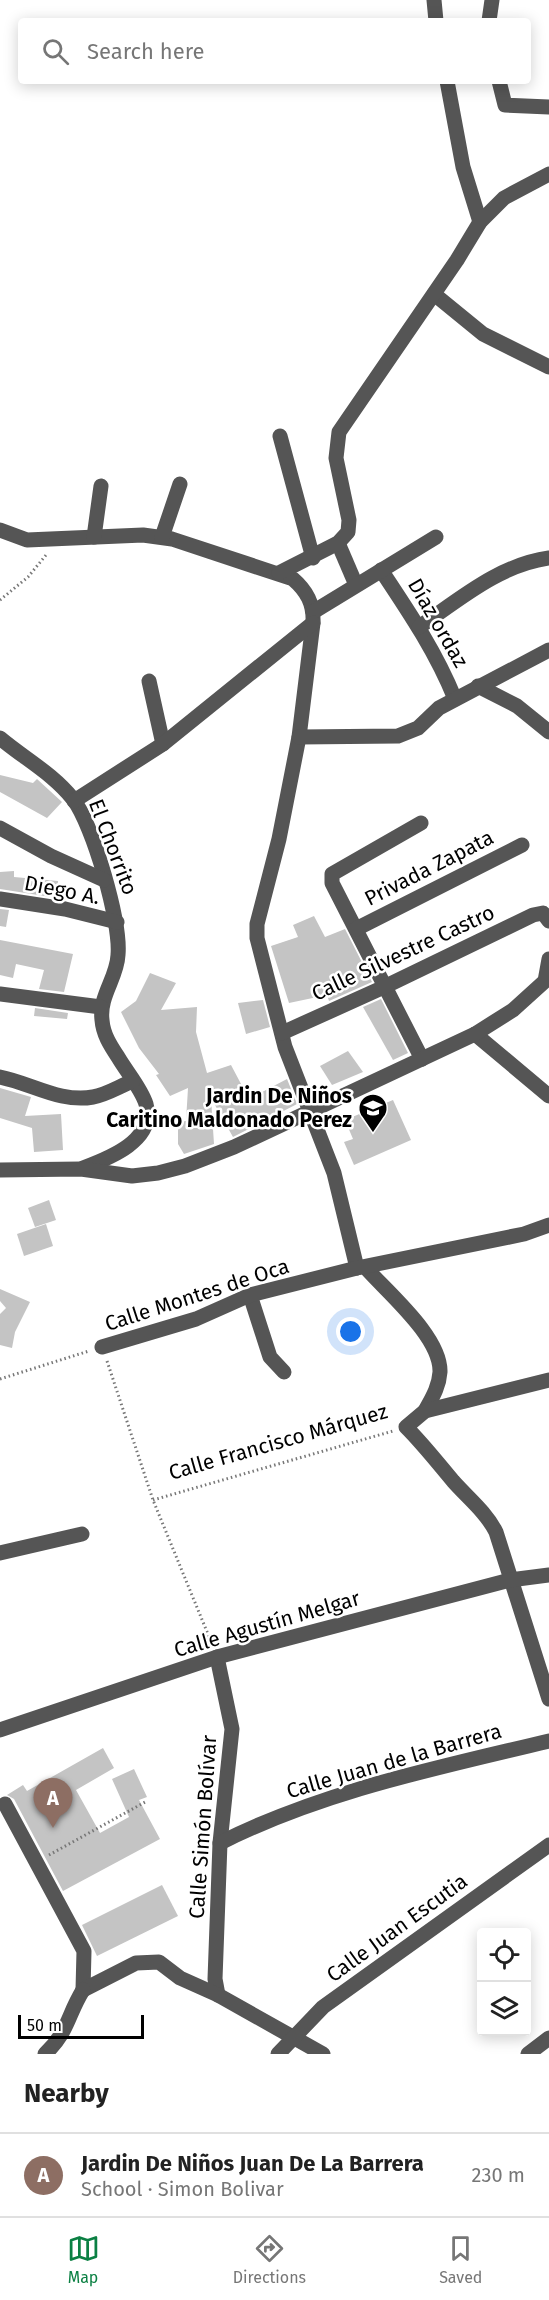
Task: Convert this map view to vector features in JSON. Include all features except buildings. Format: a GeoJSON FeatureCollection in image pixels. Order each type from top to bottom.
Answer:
{"type":"FeatureCollection","features":[{"type":"Feature","properties":{"kind":"street"},"geometry":{"type":"LineString","coordinates":[[434,0],[436,18]]}},
{"type":"Feature","properties":{"kind":"street"},"geometry":{"type":"LineString","coordinates":[[489,18],[492,0]]}},
{"type":"Feature","properties":{"kind":"street"},"geometry":{"type":"LineString","coordinates":[[448,84],[463,167],[480,222]]}},
{"type":"Feature","properties":{"kind":"street"},"geometry":{"type":"LineString","coordinates":[[500,84],[505,105],[549,107]]}},
{"type":"Feature","properties":{"kind":"street"},"geometry":{"type":"LineString","coordinates":[[279,573],[313,558],[338,543],[348,532],[349,520],[336,458],[339,432],[434,294],[480,222],[504,198],[549,174]]}},
{"type":"Feature","properties":{"kind":"street"},"geometry":{"type":"LineString","coordinates":[[434,294],[483,334],[549,367]]}},
{"type":"Feature","properties":{"kind":"street"},"geometry":{"type":"LineString","coordinates":[[280,436],[313,558]]}},
{"type":"Feature","properties":{"kind":"street"},"geometry":{"type":"LineString","coordinates":[[162,537],[180,484]]}},
{"type":"Feature","properties":{"kind":"street"},"geometry":{"type":"LineString","coordinates":[[94,537],[101,486]]}},
{"type":"Feature","properties":{"kind":"street"},"geometry":{"type":"LineString","coordinates":[[0,530],[27,540],[143,535],[162,537],[279,573],[302,587],[313,617],[299,737],[279,838],[257,924],[257,938],[282,1033],[334,1173],[362,1268],[416,1322],[436,1353],[440,1370],[438,1387],[425,1411]]}},
{"type":"Feature","properties":{"kind":"street"},"geometry":{"type":"LineString","coordinates":[[74,801],[163,744],[313,617],[356,585],[435,537]]}},
{"type":"Feature","properties":{"kind":"street"},"geometry":{"type":"LineString","coordinates":[[338,543],[356,585]]}},
{"type":"Feature","properties":{"kind":"street"},"geometry":{"type":"LineString","coordinates":[[419,627],[503,571],[526,561],[549,558]]}},
{"type":"Feature","properties":{"kind":"street","name":"Díaz ordaz"},"geometry":{"type":"LineString","coordinates":[[381,570],[419,627],[443,670],[455,699]]}},
{"type":"Feature","properties":{"kind":"street"},"geometry":{"type":"LineString","coordinates":[[299,737],[398,736],[418,728],[439,708],[549,650]]}},
{"type":"Feature","properties":{"kind":"street"},"geometry":{"type":"LineString","coordinates":[[149,681],[163,744]]}},
{"type":"Feature","properties":{"kind":"street"},"geometry":{"type":"LineString","coordinates":[[478,686],[517,706],[549,732]]}},
{"type":"Feature","properties":{"kind":"street","name":"El Chorrito"},"geometry":{"type":"LineString","coordinates":[[0,738],[32,760],[74,801],[84,821],[112,897],[117,922],[118,956],[101,1006],[102,1022],[107,1040],[145,1101],[148,1115],[145,1128],[132,1143],[109,1159],[81,1169]]}},
{"type":"Feature","properties":{"kind":"street"},"geometry":{"type":"LineString","coordinates":[[421,823],[332,874],[332,883],[422,1059]]}},
{"type":"Feature","properties":{"kind":"street"},"geometry":{"type":"LineString","coordinates":[[0,828],[51,856],[104,880]]}},
{"type":"Feature","properties":{"kind":"street","name":"Privada Zapata"},"geometry":{"type":"LineString","coordinates":[[356,929],[522,845]]}},
{"type":"Feature","properties":{"kind":"street","name":"Diego A."},"geometry":{"type":"LineString","coordinates":[[0,899],[65,909],[117,922]]}},
{"type":"Feature","properties":{"kind":"street","name":"Calle Silvestre Castro"},"geometry":{"type":"LineString","coordinates":[[282,1033],[534,915],[546,917]]}},
{"type":"Feature","properties":{"kind":"street"},"geometry":{"type":"LineString","coordinates":[[0,1170],[81,1169],[132,1176],[158,1173],[234,1147],[475,1034],[513,1010],[547,983],[549,958]]}},
{"type":"Feature","properties":{"kind":"street"},"geometry":{"type":"LineString","coordinates":[[0,994],[101,1006]]}},
{"type":"Feature","properties":{"kind":"street"},"geometry":{"type":"LineString","coordinates":[[475,1034],[549,1096]]}},
{"type":"Feature","properties":{"kind":"street"},"geometry":{"type":"LineString","coordinates":[[0,1077],[16,1080],[54,1095],[71,1097],[93,1097],[133,1081]]}},
{"type":"Feature","properties":{"kind":"street","name":"Calle Montes de Oca"},"geometry":{"type":"LineString","coordinates":[[102,1347],[196,1319],[250,1295],[362,1268],[524,1234],[549,1225]]}},
{"type":"Feature","properties":{"kind":"street"},"geometry":{"type":"LineString","coordinates":[[250,1295],[270,1357],[284,1372]]}},
{"type":"Feature","properties":{"kind":"street","name":"Calle Francisco Márquez"},"geometry":{"type":"LineString","coordinates":[[406,1427],[425,1411],[549,1380]]}},
{"type":"Feature","properties":{"kind":"street"},"geometry":{"type":"LineString","coordinates":[[406,1427],[490,1520],[496,1532],[549,1699]]}},
{"type":"Feature","properties":{"kind":"street"},"geometry":{"type":"LineString","coordinates":[[0,1553],[82,1534]]}},
{"type":"Feature","properties":{"kind":"street","name":"Calle Agustín Melgar"},"geometry":{"type":"LineString","coordinates":[[0,1730],[217,1657],[510,1580],[549,1575]]}},
{"type":"Feature","properties":{"kind":"street","name":"Calle Simón Bolívar"},"geometry":{"type":"LineString","coordinates":[[217,1657],[232,1729],[220,1843],[215,1980],[218,1995]]}},
{"type":"Feature","properties":{"kind":"street","name":"Calle Juan de la Barrera"},"geometry":{"type":"LineString","coordinates":[[220,1843],[267,1819],[376,1783],[549,1741]]}},
{"type":"Feature","properties":{"kind":"street"},"geometry":{"type":"LineString","coordinates":[[5,1804],[84,1951],[83,1990],[75,2004],[66,2030],[45,2054]]}},
{"type":"Feature","properties":{"kind":"street","name":"Calle Juan Escutia"},"geometry":{"type":"LineString","coordinates":[[278,2054],[323,2007],[549,1845]]}},
{"type":"Feature","properties":{"kind":"street"},"geometry":{"type":"LineString","coordinates":[[83,1990],[136,1963],[150,1960],[159,1962],[180,1978],[218,1995],[323,2054]]}},
{"type":"Feature","properties":{"kind":"street"},"geometry":{"type":"LineString","coordinates":[[528,2054],[549,2038]]}},
{"type":"Feature","properties":{"kind":"path"},"geometry":{"type":"LineString","coordinates":[[0,600],[28,577],[59,539]]}},
{"type":"Feature","properties":{"kind":"path"},"geometry":{"type":"LineString","coordinates":[[102,1347],[153,1500],[217,1657]]}},
{"type":"Feature","properties":{"kind":"path","name":"Calle Montes de Oca"},"geometry":{"type":"LineString","coordinates":[[0,1379],[102,1347]]}},
{"type":"Feature","properties":{"kind":"path","name":"Calle Francisco Márquez"},"geometry":{"type":"LineString","coordinates":[[153,1500],[406,1427]]}},
{"type":"Feature","properties":{"kind":"path"},"geometry":{"type":"LineString","coordinates":[[37,1861],[147,1801]]}},
{"type":"Feature","properties":{"kind":"place","name":"Jardin De Niños Caritino Maldonado Perez"},"geometry":{"type":"Point","coordinates":[373,1134]}},
{"type":"Feature","properties":{"kind":"place","name":"Jardin De Niños Juan De La Barrera"},"geometry":{"type":"Point","coordinates":[53,1828]}}]}
